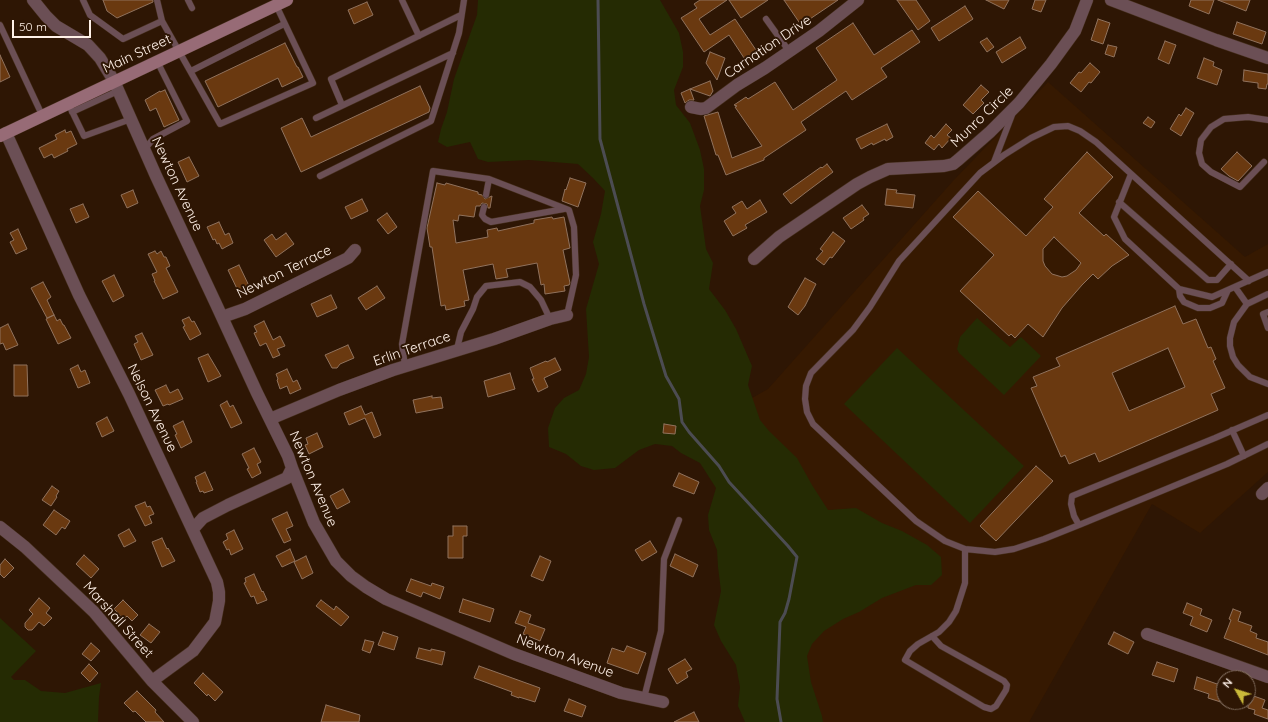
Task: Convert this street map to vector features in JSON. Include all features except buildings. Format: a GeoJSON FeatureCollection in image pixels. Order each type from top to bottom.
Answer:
{"type":"FeatureCollection","features":[{"type":"Feature","properties":{"kind":"main road","name":"Main Street"},"geometry":{"type":"LineString","coordinates":[[3,134],[42,115],[70,107],[116,86],[157,61],[287,0]]}},
{"type":"Feature","properties":{"kind":"street","name":"Newton Avenue"},"geometry":{"type":"LineString","coordinates":[[33,0],[56,26],[88,45],[100,58],[116,86],[144,150],[288,456],[314,523],[336,561],[351,576],[366,587],[386,598],[514,654],[621,693],[663,702]]}},
{"type":"Feature","properties":{"kind":"street","name":"Carnation Drive"},"geometry":{"type":"LineString","coordinates":[[691,107],[701,109],[706,108],[737,85],[819,31],[858,0]]}},
{"type":"Feature","properties":{"kind":"street","name":"Munro Circle"},"geometry":{"type":"LineString","coordinates":[[754,259],[779,237],[857,184],[870,177],[888,169],[933,168],[953,164],[971,150],[1014,107],[1063,49],[1075,31],[1087,0]]}},
{"type":"Feature","properties":{"kind":"street"},"geometry":{"type":"LineString","coordinates":[[1111,0],[1268,58]]}},
{"type":"Feature","properties":{"kind":"street","name":"Nelson Avenue"},"geometry":{"type":"LineString","coordinates":[[3,134],[79,295],[129,394],[217,582],[219,592],[215,622],[193,651],[152,681]]}},
{"type":"Feature","properties":{"kind":"street","name":"Newton Terrace"},"geometry":{"type":"LineString","coordinates":[[222,317],[245,309],[348,258],[355,250]]}},
{"type":"Feature","properties":{"kind":"street","name":"Erlin Terrace"},"geometry":{"type":"LineString","coordinates":[[270,419],[339,390],[405,366],[566,315]]}},
{"type":"Feature","properties":{"kind":"street"},"geometry":{"type":"LineString","coordinates":[[193,529],[203,518],[287,478],[292,468]]}},
{"type":"Feature","properties":{"kind":"street","name":"Marshall Street"},"geometry":{"type":"LineString","coordinates":[[0,527],[25,547],[94,612],[152,681],[193,722]]}},
{"type":"Feature","properties":{"kind":"street"},"geometry":{"type":"LineString","coordinates":[[1147,634],[1268,677]]}},
{"type":"Feature","properties":{"kind":"lane"},"geometry":{"type":"LineString","coordinates":[[83,0],[90,15],[123,39],[162,21]]}},
{"type":"Feature","properties":{"kind":"lane"},"geometry":{"type":"LineString","coordinates":[[157,0],[162,21],[180,50],[220,124],[313,82],[276,5]]}},
{"type":"Feature","properties":{"kind":"lane"},"geometry":{"type":"LineString","coordinates":[[188,0],[192,8]]}},
{"type":"Feature","properties":{"kind":"lane"},"geometry":{"type":"LineString","coordinates":[[402,0],[419,36]]}},
{"type":"Feature","properties":{"kind":"lane"},"geometry":{"type":"LineString","coordinates":[[320,176],[431,121],[459,33],[464,0]]}},
{"type":"Feature","properties":{"kind":"lane"},"geometry":{"type":"LineString","coordinates":[[342,105],[331,79],[461,15]]}},
{"type":"Feature","properties":{"kind":"lane"},"geometry":{"type":"LineString","coordinates":[[766,19],[789,52]]}},
{"type":"Feature","properties":{"kind":"lane"},"geometry":{"type":"LineString","coordinates":[[191,71],[284,24]]}},
{"type":"Feature","properties":{"kind":"lane"},"geometry":{"type":"LineString","coordinates":[[0,25],[42,115]]}},
{"type":"Feature","properties":{"kind":"lane"},"geometry":{"type":"LineString","coordinates":[[316,118],[453,52]]}},
{"type":"Feature","properties":{"kind":"lane"},"geometry":{"type":"LineString","coordinates":[[144,150],[153,138],[187,121],[157,61]]}},
{"type":"Feature","properties":{"kind":"lane"},"geometry":{"type":"LineString","coordinates":[[70,107],[84,136],[131,119]]}},
{"type":"Feature","properties":{"kind":"lane"},"geometry":{"type":"LineString","coordinates":[[994,162],[1014,107]]}},
{"type":"Feature","properties":{"kind":"lane"},"geometry":{"type":"LineString","coordinates":[[1264,162],[1240,187],[1211,172],[1202,164],[1198,153],[1201,140],[1211,127],[1224,119],[1248,117],[1268,120]]}},
{"type":"Feature","properties":{"kind":"lane"},"geometry":{"type":"LineString","coordinates":[[1249,281],[1096,142],[1068,126],[1054,127],[1031,138],[980,173],[900,261],[870,308],[853,330],[812,373],[806,386],[804,399],[807,412],[813,424],[916,521],[945,541],[965,549],[995,552],[1014,549],[1044,539],[1227,464],[1268,444]]}},
{"type":"Feature","properties":{"kind":"lane"},"geometry":{"type":"LineString","coordinates":[[405,366],[402,344],[433,171],[489,178],[569,210],[574,227],[576,275],[566,315]]}},
{"type":"Feature","properties":{"kind":"lane"},"geometry":{"type":"LineString","coordinates":[[1131,174],[1114,217],[1125,239],[1179,289],[1212,297],[1268,272]]}},
{"type":"Feature","properties":{"kind":"lane"},"geometry":{"type":"LineString","coordinates":[[486,196],[489,178]]}},
{"type":"Feature","properties":{"kind":"lane"},"geometry":{"type":"LineString","coordinates":[[1119,202],[1208,280],[1217,280],[1231,264]]}},
{"type":"Feature","properties":{"kind":"lane"},"geometry":{"type":"LineString","coordinates":[[484,207],[482,215],[485,219],[491,222],[564,209]]}},
{"type":"Feature","properties":{"kind":"lane"},"geometry":{"type":"LineString","coordinates":[[457,349],[461,332],[473,309],[477,297],[486,286],[520,282],[530,287],[541,300],[550,319]]}},
{"type":"Feature","properties":{"kind":"lane"},"geometry":{"type":"LineString","coordinates":[[1235,287],[1247,304]]}},
{"type":"Feature","properties":{"kind":"lane"},"geometry":{"type":"LineString","coordinates":[[1179,289],[1180,296],[1184,302],[1198,308],[1210,308],[1222,303],[1228,290]]}},
{"type":"Feature","properties":{"kind":"lane"},"geometry":{"type":"LineString","coordinates":[[1268,294],[1247,304],[1234,322],[1230,338],[1230,346],[1234,358],[1241,368],[1250,377],[1268,384]]}},
{"type":"Feature","properties":{"kind":"lane"},"geometry":{"type":"LineString","coordinates":[[1268,312],[1263,314],[1268,328]]}},
{"type":"Feature","properties":{"kind":"lane"},"geometry":{"type":"LineString","coordinates":[[1079,524],[1074,516],[1071,504],[1072,496],[1268,415]]}},
{"type":"Feature","properties":{"kind":"lane"},"geometry":{"type":"LineString","coordinates":[[1232,430],[1244,456]]}},
{"type":"Feature","properties":{"kind":"lane"},"geometry":{"type":"LineString","coordinates":[[644,698],[660,631],[664,588],[664,559],[680,520]]}},
{"type":"Feature","properties":{"kind":"lane"},"geometry":{"type":"LineString","coordinates":[[932,636],[941,646],[1004,681],[1007,685],[1006,690],[996,706],[991,708],[984,707],[905,660],[910,651],[918,644],[932,636],[939,632],[949,622],[956,611],[965,583],[965,549]]}},
{"type":"Feature","properties":{"kind":"shaded area"},"geometry":{"type":"Polygon","coordinates":[[[1048,82],[1245,257],[1268,244],[1268,472],[1200,533],[1152,504],[1029,722],[794,722],[789,677],[695,430],[768,389],[953,181],[1048,82]]]}},
{"type":"Feature","properties":{"kind":"green space"},"geometry":{"type":"Polygon","coordinates":[[[478,0],[660,0],[679,33],[683,52],[683,67],[674,90],[676,105],[690,123],[700,150],[704,169],[704,190],[700,206],[706,249],[713,263],[709,289],[725,310],[736,329],[752,366],[748,385],[760,420],[769,431],[797,458],[828,510],[856,508],[882,523],[902,531],[927,545],[941,557],[942,575],[931,585],[916,585],[882,598],[824,631],[812,644],[807,656],[811,682],[823,722],[745,722],[738,706],[740,687],[736,665],[721,641],[714,625],[721,591],[717,550],[709,530],[708,515],[716,488],[700,463],[681,453],[672,446],[655,444],[639,450],[615,468],[594,470],[581,466],[566,454],[549,447],[548,428],[555,408],[564,398],[579,390],[586,374],[589,357],[586,309],[599,264],[593,242],[601,214],[605,191],[578,164],[529,160],[488,162],[478,159],[470,142],[447,147],[438,142],[447,112],[454,79],[477,15],[478,0]]]}},
{"type":"Feature","properties":{"kind":"green space"},"geometry":{"type":"Polygon","coordinates":[[[977,318],[1010,347],[1021,337],[1041,356],[1004,395],[959,353],[957,349],[960,337],[977,318]]]}},
{"type":"Feature","properties":{"kind":"green space"},"geometry":{"type":"Polygon","coordinates":[[[897,348],[1024,466],[970,523],[844,404],[897,348]]]}},
{"type":"Feature","properties":{"kind":"green space"},"geometry":{"type":"Polygon","coordinates":[[[0,618],[36,651],[11,677],[14,680],[25,680],[41,691],[65,693],[101,683],[98,722],[0,722],[0,618]]]}},
{"type":"Feature","properties":{"kind":"waterway"},"geometry":{"type":"LineString","coordinates":[[598,0],[600,139],[644,304],[666,376],[679,399],[682,422],[719,466],[729,482],[797,557],[789,599],[785,613],[780,622],[777,699],[781,722]]}}]}
